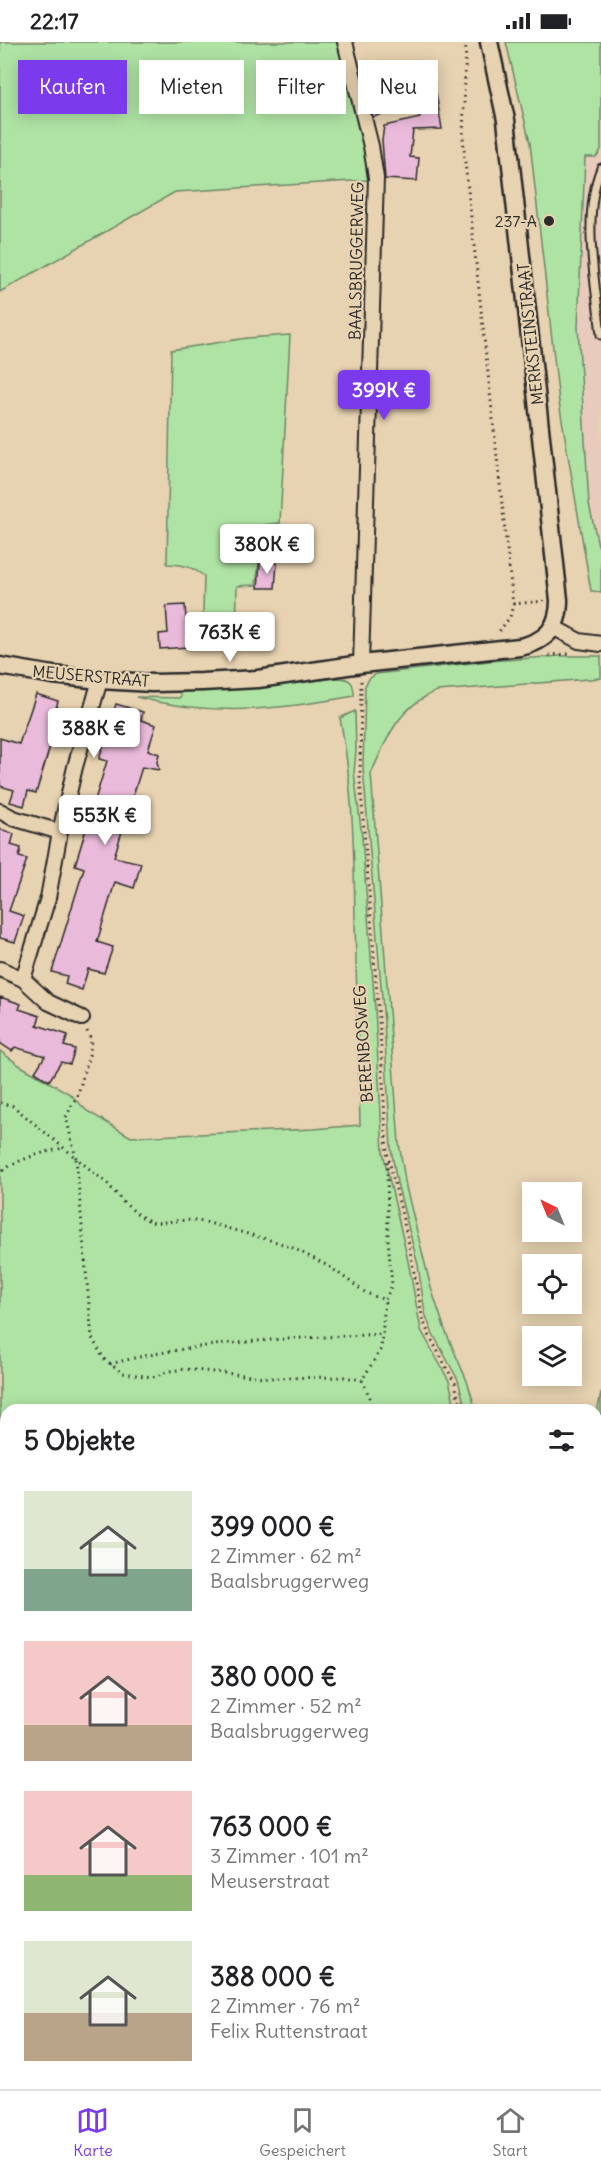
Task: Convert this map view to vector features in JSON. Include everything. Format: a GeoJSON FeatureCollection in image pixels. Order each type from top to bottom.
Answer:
{"type":"FeatureCollection","features":[{"type":"Feature","properties":{"kind":"street","name":"BAALSBRUGGERWEG"},"geometry":{"type":"LineString","coordinates":[[345,42],[371,146],[376,178],[361,664]]}},
{"type":"Feature","properties":{"kind":"street","name":"MERKSTEINSTRAAT"},"geometry":{"type":"LineString","coordinates":[[489,42],[506,120],[559,600],[559,617],[554,627]]}},
{"type":"Feature","properties":{"kind":"street"},"geometry":{"type":"LineString","coordinates":[[482,651],[527,645],[540,640],[554,627],[579,641],[601,644]]}},
{"type":"Feature","properties":{"kind":"street","name":"MEUSERSTRAAT"},"geometry":{"type":"LineString","coordinates":[[0,666],[53,675],[152,683],[258,679],[361,664],[482,651]]}},
{"type":"Feature","properties":{"kind":"street"},"geometry":{"type":"LineString","coordinates":[[23,979],[48,898],[75,767],[100,680]]}},
{"type":"Feature","properties":{"kind":"street"},"geometry":{"type":"LineString","coordinates":[[0,811],[14,818],[60,832]]}},
{"type":"Feature","properties":{"kind":"street"},"geometry":{"type":"LineString","coordinates":[[0,969],[23,979],[48,1002],[82,1018]]}},
{"type":"Feature","properties":{"kind":"lane"},"geometry":{"type":"LineString","coordinates":[[601,168],[594,197],[591,231],[601,335]]}},
{"type":"Feature","properties":{"kind":"path"},"geometry":{"type":"LineString","coordinates":[[466,42],[463,137],[465,162],[513,604],[507,623],[482,651]]}},
{"type":"Feature","properties":{"kind":"path","name":"BERENBOSWEG"},"geometry":{"type":"LineString","coordinates":[[361,664],[360,778],[387,1152],[423,1320],[451,1374],[460,1404]]}},
{"type":"Feature","properties":{"kind":"path"},"geometry":{"type":"LineString","coordinates":[[82,1018],[92,1040],[78,1094],[66,1117],[76,1158],[92,1338],[104,1359],[122,1373],[153,1377],[184,1369],[273,1378],[344,1377],[362,1380]]}},
{"type":"Feature","properties":{"kind":"path"},"geometry":{"type":"LineString","coordinates":[[0,1103],[13,1106],[108,1184],[140,1216],[154,1223],[186,1220],[205,1222],[277,1242],[330,1267],[366,1293],[385,1300]]}},
{"type":"Feature","properties":{"kind":"path"},"geometry":{"type":"LineString","coordinates":[[0,1165],[1,1172],[15,1162],[63,1148]]}},
{"type":"Feature","properties":{"kind":"path"},"geometry":{"type":"LineString","coordinates":[[362,1380],[381,1349],[385,1300],[392,1285],[388,1240],[387,1152]]}},
{"type":"Feature","properties":{"kind":"path"},"geometry":{"type":"LineString","coordinates":[[110,1364],[153,1353],[224,1342],[384,1334]]}},
{"type":"Feature","properties":{"kind":"path"},"geometry":{"type":"LineString","coordinates":[[362,1380],[371,1404]]}},
{"type":"Feature","properties":{"kind":"shaded area"},"geometry":{"type":"Polygon","coordinates":[[[601,42],[601,548],[598,545],[589,504],[578,327],[585,156],[601,42]]]}},
{"type":"Feature","properties":{"kind":"green space"},"geometry":{"type":"Polygon","coordinates":[[[0,42],[339,42],[343,60],[256,60],[256,114],[346,114],[346,71],[365,148],[368,180],[175,192],[0,292],[0,42]]]}},
{"type":"Feature","properties":{"kind":"green space"},"geometry":{"type":"Polygon","coordinates":[[[506,42],[601,42],[601,150],[596,157],[585,157],[578,327],[589,504],[598,545],[601,548],[601,592],[591,591],[559,402],[530,143],[506,42]]]}},
{"type":"Feature","properties":{"kind":"green space"},"geometry":{"type":"Polygon","coordinates":[[[290,335],[280,523],[264,525],[256,585],[237,586],[236,645],[202,646],[204,576],[187,567],[167,564],[171,350],[247,338],[290,335]]]}},
{"type":"Feature","properties":{"kind":"green space"},"geometry":{"type":"Polygon","coordinates":[[[601,656],[601,678],[437,691],[413,705],[395,725],[371,774],[399,1143],[406,1187],[431,1288],[474,1404],[464,1404],[458,1380],[432,1332],[425,1313],[418,1265],[397,1183],[391,1148],[384,1022],[363,767],[365,686],[376,674],[489,661],[601,656]]]}},
{"type":"Feature","properties":{"kind":"green space"},"geometry":{"type":"Polygon","coordinates":[[[338,678],[351,682],[354,696],[298,705],[245,709],[192,707],[136,697],[180,698],[182,691],[261,687],[338,678]]]}},
{"type":"Feature","properties":{"kind":"green space"},"geometry":{"type":"Polygon","coordinates":[[[355,711],[354,772],[362,837],[383,1152],[421,1330],[449,1381],[455,1404],[0,1404],[0,1051],[19,1065],[70,1094],[87,1111],[131,1137],[360,1125],[353,843],[348,768],[340,718],[355,711]]]}},
{"type":"Feature","properties":{"kind":"building"},"geometry":{"type":"Polygon","coordinates":[[[438,105],[442,129],[413,130],[410,157],[419,158],[417,181],[385,179],[382,140],[384,126],[420,118],[419,114],[438,114],[438,105]]]}},
{"type":"Feature","properties":{"kind":"building"},"geometry":{"type":"Polygon","coordinates":[[[260,562],[277,563],[275,588],[258,588],[260,562]]]}},
{"type":"Feature","properties":{"kind":"building"},"geometry":{"type":"Polygon","coordinates":[[[185,605],[188,647],[160,649],[159,634],[168,633],[166,606],[185,605]]]}},
{"type":"Feature","properties":{"kind":"building"},"geometry":{"type":"Polygon","coordinates":[[[254,619],[255,643],[237,644],[237,620],[254,619]]]}},
{"type":"Feature","properties":{"kind":"building"},"geometry":{"type":"Polygon","coordinates":[[[36,694],[58,701],[55,712],[70,717],[62,743],[52,740],[36,793],[28,791],[24,806],[10,802],[14,790],[0,786],[0,738],[19,744],[36,694]]]}},
{"type":"Feature","properties":{"kind":"building"},"geometry":{"type":"Polygon","coordinates":[[[116,704],[143,712],[141,720],[156,725],[148,750],[159,754],[157,762],[159,770],[142,767],[114,857],[141,863],[134,888],[115,882],[97,942],[113,947],[104,973],[88,969],[82,990],[65,984],[67,976],[52,972],[84,868],[75,865],[107,761],[99,759],[116,704]]]}},
{"type":"Feature","properties":{"kind":"building"},"geometry":{"type":"Polygon","coordinates":[[[0,829],[14,834],[11,845],[21,848],[19,857],[27,859],[9,911],[24,916],[15,942],[0,938],[0,829]]]}},
{"type":"Feature","properties":{"kind":"building"},"geometry":{"type":"Polygon","coordinates":[[[0,997],[21,1004],[19,1009],[40,1016],[37,1025],[68,1035],[64,1046],[75,1049],[70,1064],[61,1062],[49,1081],[35,1072],[45,1056],[15,1047],[12,1051],[0,1043],[0,997]]]}},
{"type":"Feature","properties":{"kind":"place","name":"237-A"},"geometry":{"type":"Point","coordinates":[549,221]}}]}
